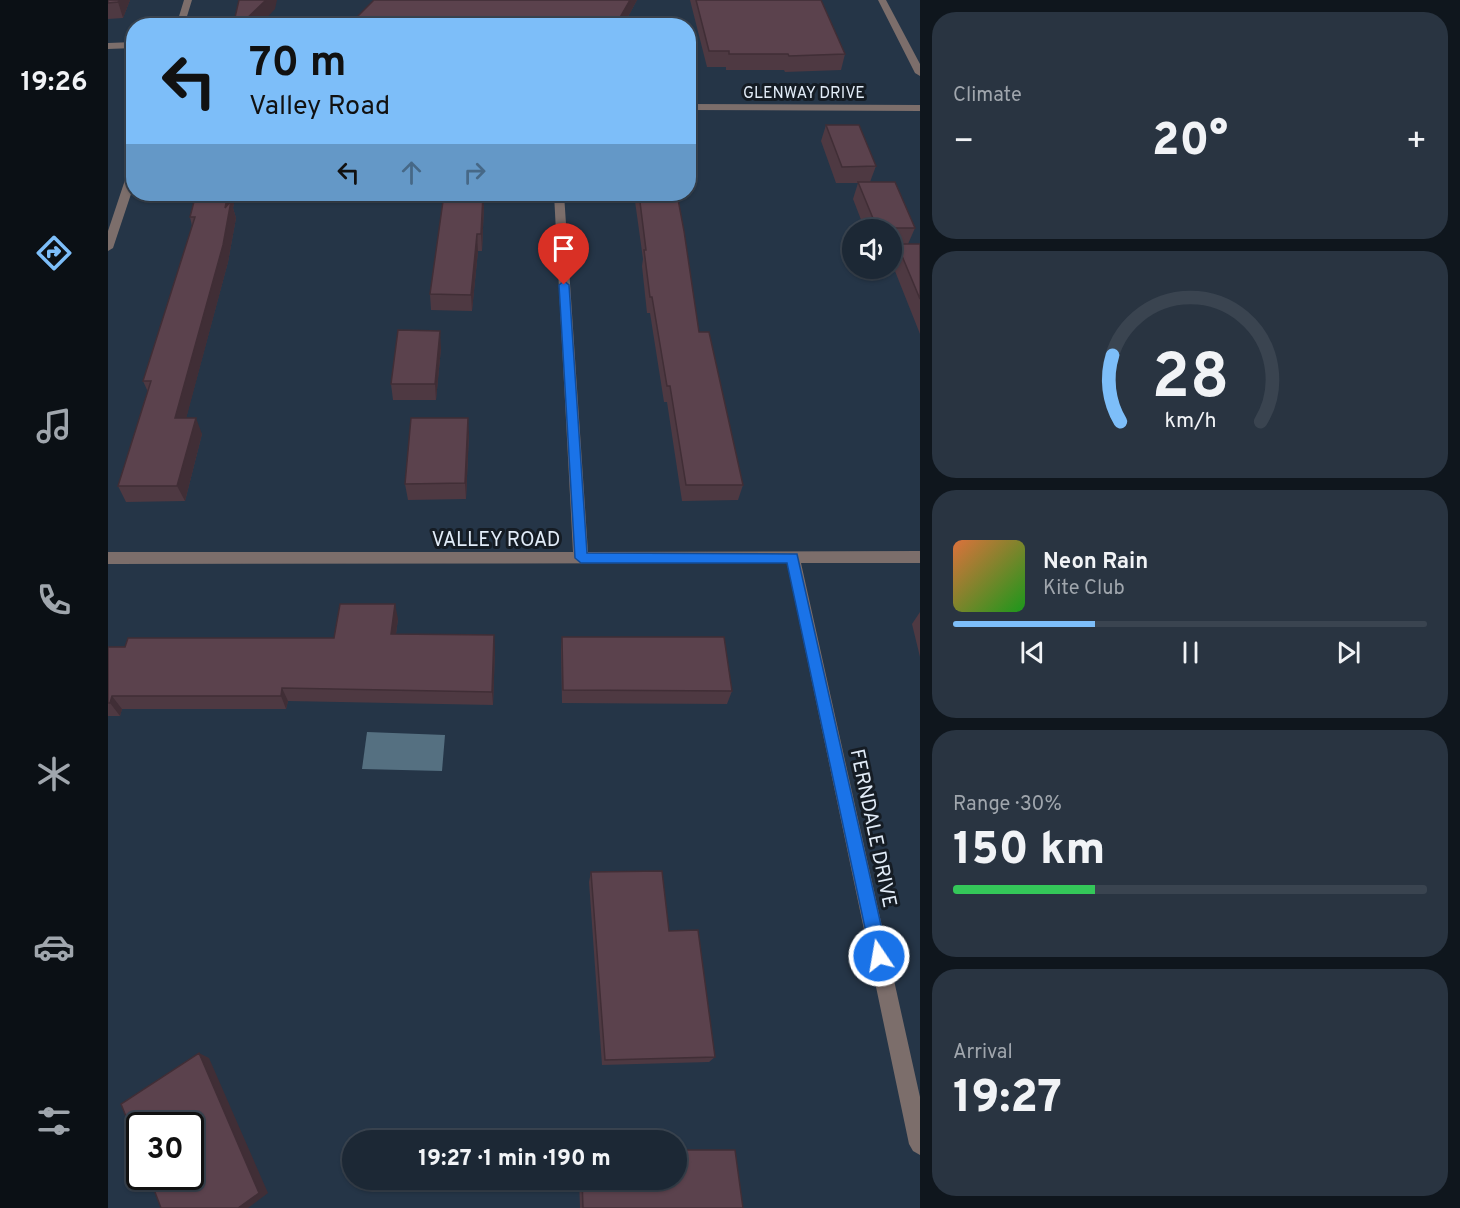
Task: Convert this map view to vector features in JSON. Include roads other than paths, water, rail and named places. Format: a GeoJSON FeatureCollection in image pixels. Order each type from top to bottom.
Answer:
{"type":"FeatureCollection","features":[{"type":"Feature","properties":{"kind":"street"},"geometry":{"type":"LineString","coordinates":[[182,18],[188,0]]}},
{"type":"Feature","properties":{"kind":"street"},"geometry":{"type":"LineString","coordinates":[[882,0],[920,73]]}},
{"type":"Feature","properties":{"kind":"street"},"geometry":{"type":"LineString","coordinates":[[108,46],[126,45]]}},
{"type":"Feature","properties":{"kind":"street","name":"GLENWAY DRIVE"},"geometry":{"type":"LineString","coordinates":[[696,107],[920,108]]}},
{"type":"Feature","properties":{"kind":"street"},"geometry":{"type":"LineString","coordinates":[[108,248],[112,218],[126,186]]}},
{"type":"Feature","properties":{"kind":"street"},"geometry":{"type":"LineString","coordinates":[[559,201],[581,558]]}},
{"type":"Feature","properties":{"kind":"street","name":"VALLEY ROAD"},"geometry":{"type":"LineString","coordinates":[[108,558],[920,557]]}},
{"type":"Feature","properties":{"kind":"street","name":"FERNDALE DRIVE"},"geometry":{"type":"LineString","coordinates":[[793,558],[920,1143]]}},
{"type":"Feature","properties":{"kind":"water"},"geometry":{"type":"Polygon","coordinates":[[[367,732],[445,735],[442,771],[362,769],[367,732]]]}}]}
